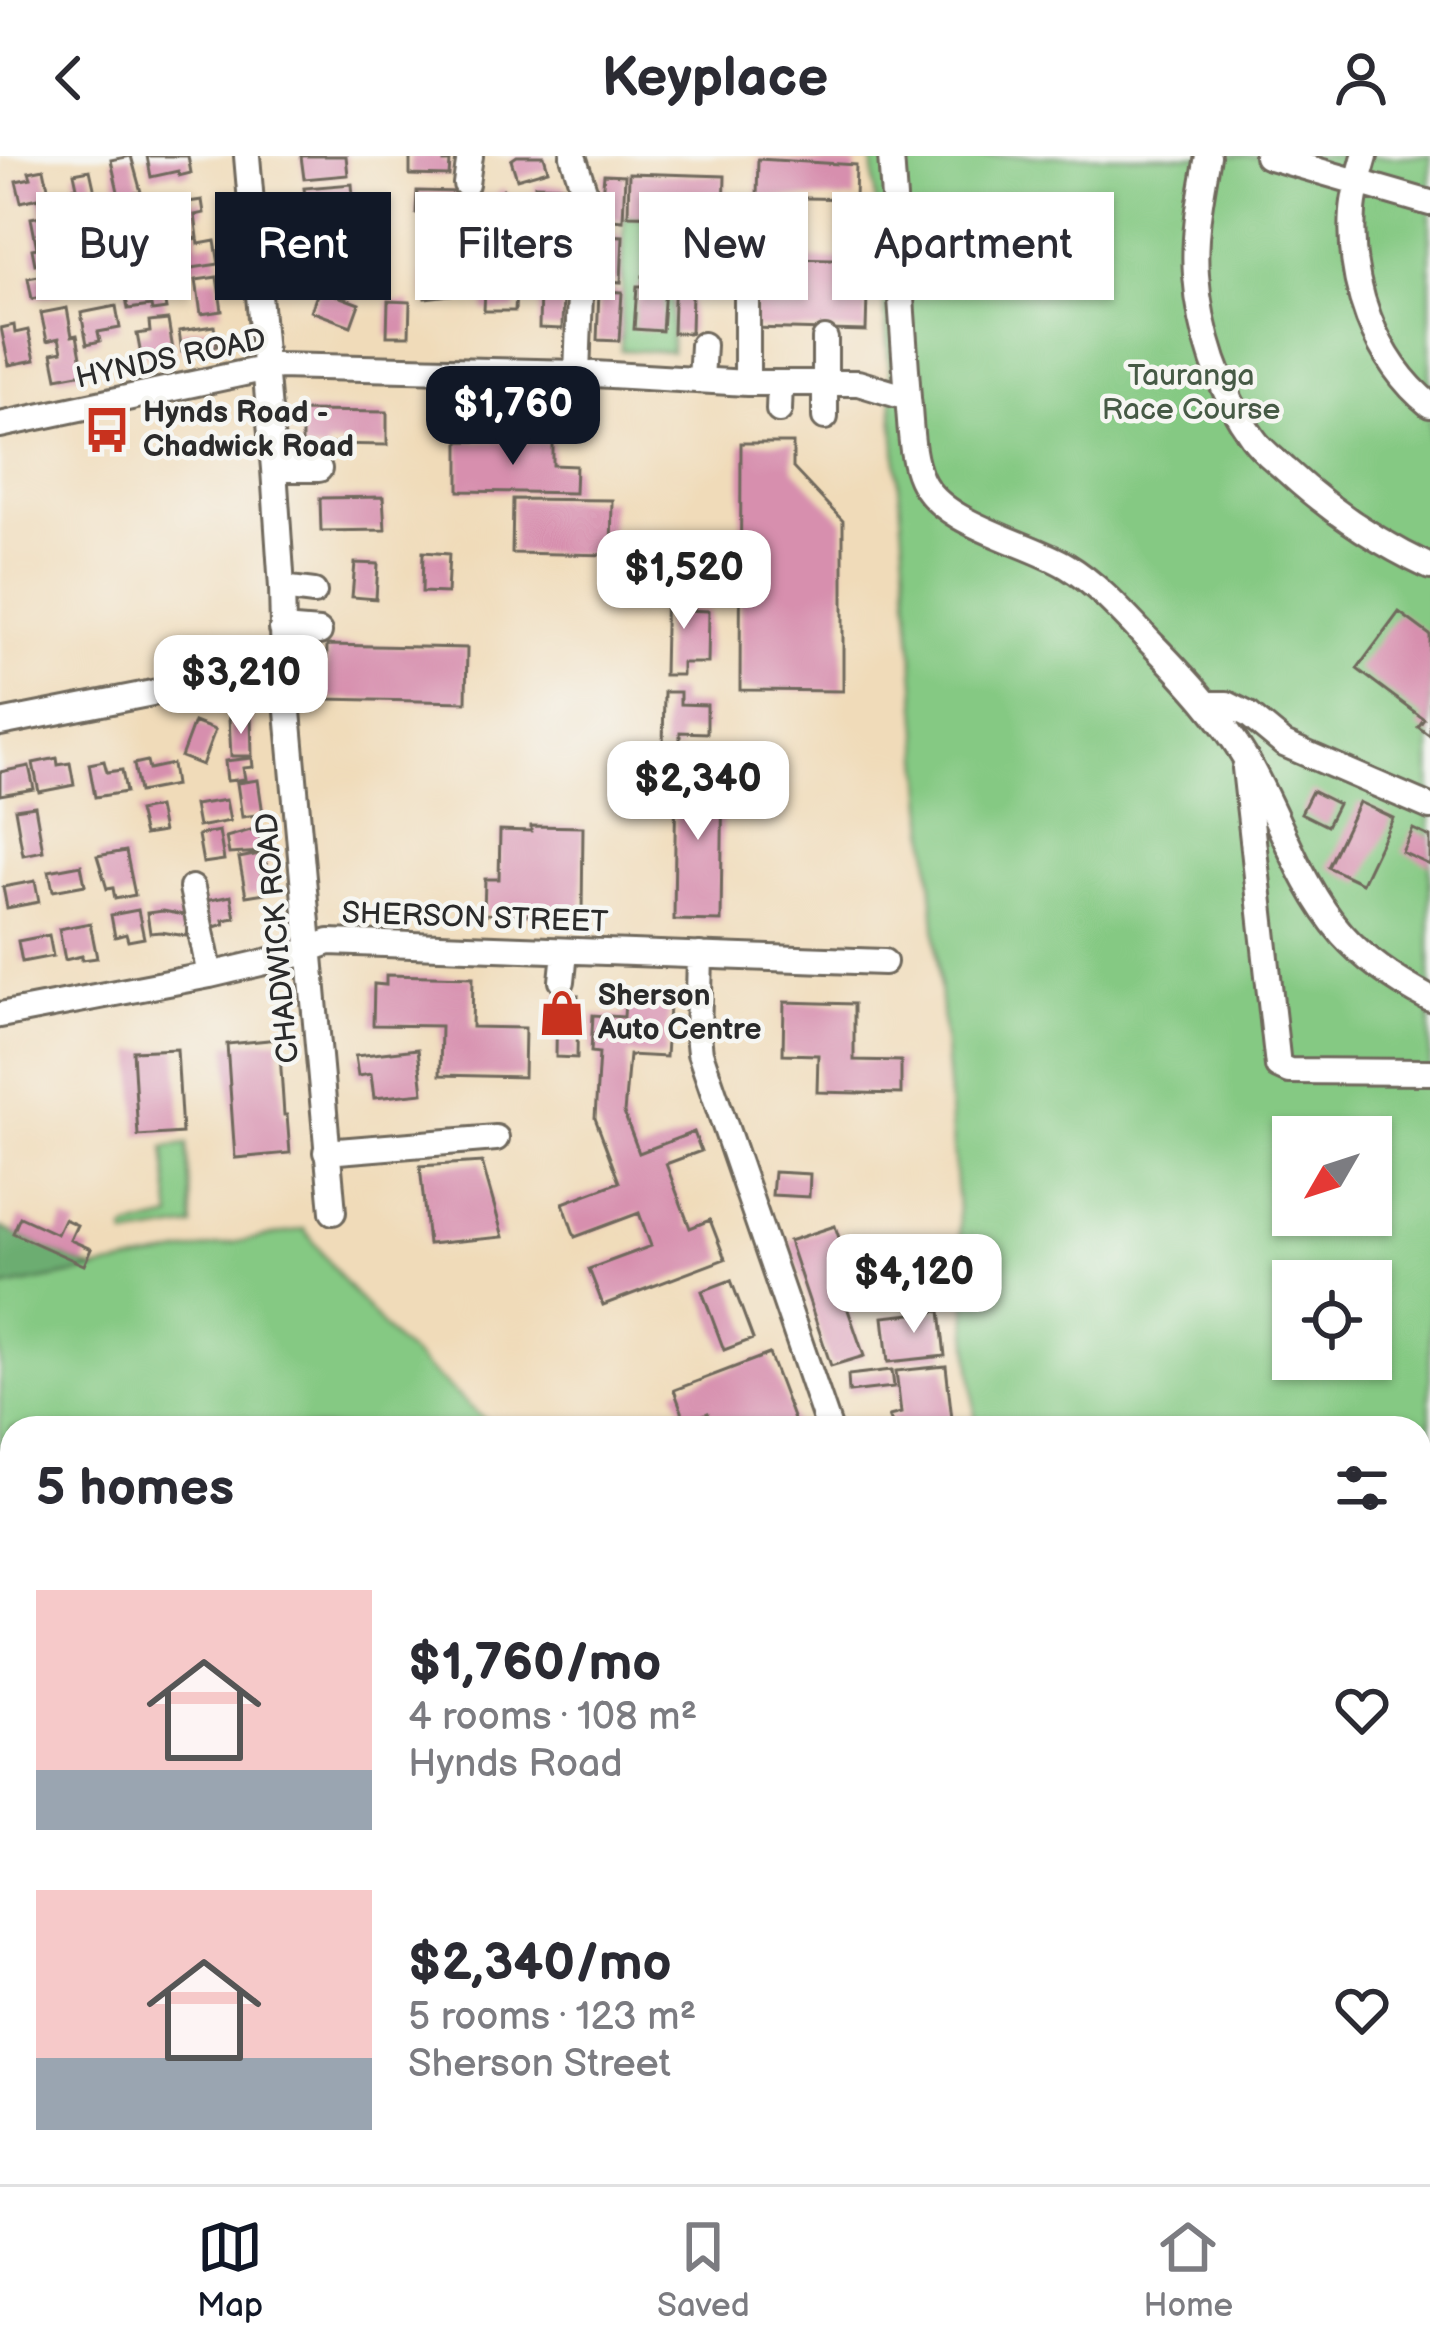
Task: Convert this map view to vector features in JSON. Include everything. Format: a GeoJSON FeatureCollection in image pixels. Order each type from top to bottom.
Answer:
{"type":"FeatureCollection","features":[{"type":"Feature","properties":{"kind":"street","name":"CHADWICK ROAD"},"geometry":{"type":"LineString","coordinates":[[248,156],[267,368],[284,667],[333,1212]]}},
{"type":"Feature","properties":{"kind":"street"},"geometry":{"type":"LineString","coordinates":[[466,184],[470,156]]}},
{"type":"Feature","properties":{"kind":"street"},"geometry":{"type":"LineString","coordinates":[[573,156],[584,190],[577,373]]}},
{"type":"Feature","properties":{"kind":"street"},"geometry":{"type":"LineString","coordinates":[[891,156],[908,398],[919,474],[934,497],[961,516],[1082,576],[1138,630],[1209,704],[1244,755],[1301,870],[1340,932],[1377,966],[1429,996]]}},
{"type":"Feature","properties":{"kind":"street"},"geometry":{"type":"LineString","coordinates":[[1208,156],[1198,212],[1196,274],[1209,351],[1227,392],[1254,440],[1314,496],[1383,545],[1430,567]]}},
{"type":"Feature","properties":{"kind":"street"},"geometry":{"type":"LineString","coordinates":[[1267,156],[1430,202]]}},
{"type":"Feature","properties":{"kind":"street"},"geometry":{"type":"LineString","coordinates":[[1365,156],[1353,206],[1352,247],[1359,288],[1373,332],[1396,369],[1430,405]]}},
{"type":"Feature","properties":{"kind":"street"},"geometry":{"type":"LineString","coordinates":[[747,300],[747,383]]}},
{"type":"Feature","properties":{"kind":"street"},"geometry":{"type":"LineString","coordinates":[[825,417],[826,338]]}},
{"type":"Feature","properties":{"kind":"street"},"geometry":{"type":"LineString","coordinates":[[701,380],[703,345]]}},
{"type":"Feature","properties":{"kind":"street","name":"HYNDS ROAD"},"geometry":{"type":"LineString","coordinates":[[0,425],[267,368],[858,383],[908,398]]}},
{"type":"Feature","properties":{"kind":"street"},"geometry":{"type":"LineString","coordinates":[[779,410],[780,383]]}},
{"type":"Feature","properties":{"kind":"street"},"geometry":{"type":"LineString","coordinates":[[274,469],[319,469]]}},
{"type":"Feature","properties":{"kind":"street"},"geometry":{"type":"LineString","coordinates":[[282,588],[314,592]]}},
{"type":"Feature","properties":{"kind":"street"},"geometry":{"type":"LineString","coordinates":[[282,629],[319,632]]}},
{"type":"Feature","properties":{"kind":"street"},"geometry":{"type":"LineString","coordinates":[[0,723],[284,667]]}},
{"type":"Feature","properties":{"kind":"street"},"geometry":{"type":"LineString","coordinates":[[1209,704],[1228,704],[1284,744],[1430,807]]}},
{"type":"Feature","properties":{"kind":"street"},"geometry":{"type":"LineString","coordinates":[[1244,755],[1278,1066],[1289,1071],[1430,1072]]}},
{"type":"Feature","properties":{"kind":"street"},"geometry":{"type":"LineString","coordinates":[[192,888],[210,975]]}},
{"type":"Feature","properties":{"kind":"street","name":"SHERSON STREET"},"geometry":{"type":"LineString","coordinates":[[0,1015],[210,975],[328,942],[884,962]]}},
{"type":"Feature","properties":{"kind":"street"},"geometry":{"type":"LineString","coordinates":[[562,981],[565,952]]}},
{"type":"Feature","properties":{"kind":"street"},"geometry":{"type":"LineString","coordinates":[[700,955],[700,1053],[825,1416]]}},
{"type":"Feature","properties":{"kind":"street"},"geometry":{"type":"LineString","coordinates":[[326,1152],[496,1138]]}},
{"type":"Feature","properties":{"kind":"green space","name":"Tauranga Race Course"},"geometry":{"type":"Polygon","coordinates":[[[872,156],[1430,156],[1430,1416],[975,1416],[884,300],[1114,300],[1114,192],[875,192],[872,156]]]}},
{"type":"Feature","properties":{"kind":"green space"},"geometry":{"type":"Polygon","coordinates":[[[624,217],[639,217],[639,300],[672,300],[671,352],[621,350],[624,217]]]}},
{"type":"Feature","properties":{"kind":"green space"},"geometry":{"type":"Polygon","coordinates":[[[187,1144],[193,1226],[126,1237],[130,1228],[172,1218],[164,1147],[187,1144]]]}},
{"type":"Feature","properties":{"kind":"green space"},"geometry":{"type":"Polygon","coordinates":[[[0,1227],[84,1265],[95,1270],[0,1288],[0,1227]]]}},
{"type":"Feature","properties":{"kind":"green space"},"geometry":{"type":"Polygon","coordinates":[[[304,1229],[395,1340],[480,1416],[0,1416],[0,1288],[304,1229]]]}},
{"type":"Feature","properties":{"kind":"building"},"geometry":{"type":"Polygon","coordinates":[[[131,156],[141,192],[118,192],[111,160],[131,156]]]}},
{"type":"Feature","properties":{"kind":"building"},"geometry":{"type":"Polygon","coordinates":[[[147,156],[188,156],[191,173],[151,177],[147,156]]]}},
{"type":"Feature","properties":{"kind":"building"},"geometry":{"type":"Polygon","coordinates":[[[301,156],[346,156],[348,175],[304,179],[301,156]]]}},
{"type":"Feature","properties":{"kind":"building"},"geometry":{"type":"Polygon","coordinates":[[[410,156],[444,156],[444,162],[450,162],[449,176],[410,175],[410,156]]]}},
{"type":"Feature","properties":{"kind":"building"},"geometry":{"type":"Polygon","coordinates":[[[544,156],[548,170],[517,179],[511,160],[544,156]]]}},
{"type":"Feature","properties":{"kind":"building"},"geometry":{"type":"Polygon","coordinates":[[[758,159],[856,165],[855,192],[832,192],[832,199],[808,198],[808,192],[757,192],[758,159]]]}},
{"type":"Feature","properties":{"kind":"building"},"geometry":{"type":"Polygon","coordinates":[[[44,169],[49,192],[36,192],[36,198],[21,202],[16,181],[31,178],[29,172],[44,169]]]}},
{"type":"Feature","properties":{"kind":"building"},"geometry":{"type":"Polygon","coordinates":[[[90,170],[95,192],[72,192],[77,187],[74,173],[90,170]]]}},
{"type":"Feature","properties":{"kind":"building"},"geometry":{"type":"Polygon","coordinates":[[[629,173],[725,176],[725,192],[639,192],[639,215],[628,215],[629,173]]]}},
{"type":"Feature","properties":{"kind":"building"},"geometry":{"type":"Polygon","coordinates":[[[604,174],[625,175],[623,220],[615,219],[615,192],[602,192],[604,174]]]}},
{"type":"Feature","properties":{"kind":"building"},"geometry":{"type":"Polygon","coordinates":[[[352,184],[353,192],[304,192],[304,188],[352,184]]]}},
{"type":"Feature","properties":{"kind":"building"},"geometry":{"type":"Polygon","coordinates":[[[535,185],[566,186],[566,192],[535,192],[535,185]]]}},
{"type":"Feature","properties":{"kind":"building"},"geometry":{"type":"Polygon","coordinates":[[[202,200],[204,213],[195,215],[198,238],[191,239],[191,202],[202,200]]]}},
{"type":"Feature","properties":{"kind":"building"},"geometry":{"type":"Polygon","coordinates":[[[615,236],[623,236],[621,282],[615,281],[615,236]]]}},
{"type":"Feature","properties":{"kind":"building"},"geometry":{"type":"Polygon","coordinates":[[[191,240],[215,241],[215,265],[191,268],[191,240]]]}},
{"type":"Feature","properties":{"kind":"building"},"geometry":{"type":"Polygon","coordinates":[[[808,258],[832,259],[832,300],[867,300],[866,331],[752,328],[752,300],[808,300],[808,258]]]}},
{"type":"Feature","properties":{"kind":"building"},"geometry":{"type":"Polygon","coordinates":[[[36,276],[36,298],[32,299],[28,278],[36,276]]]}},
{"type":"Feature","properties":{"kind":"building"},"geometry":{"type":"Polygon","coordinates":[[[215,277],[215,300],[220,300],[222,311],[201,314],[196,280],[215,277]]]}},
{"type":"Feature","properties":{"kind":"building"},"geometry":{"type":"Polygon","coordinates":[[[637,286],[639,300],[664,300],[662,331],[634,329],[637,286]]]}},
{"type":"Feature","properties":{"kind":"building"},"geometry":{"type":"Polygon","coordinates":[[[615,292],[622,292],[619,341],[597,340],[599,300],[615,300],[615,292]]]}},
{"type":"Feature","properties":{"kind":"building"},"geometry":{"type":"Polygon","coordinates":[[[126,300],[164,300],[166,309],[152,311],[151,306],[128,309],[126,300]]]}},
{"type":"Feature","properties":{"kind":"building"},"geometry":{"type":"Polygon","coordinates":[[[315,300],[359,304],[351,326],[311,311],[315,300]]]}},
{"type":"Feature","properties":{"kind":"building"},"geometry":{"type":"Polygon","coordinates":[[[484,300],[516,300],[515,311],[484,311],[484,300]]]}},
{"type":"Feature","properties":{"kind":"building"},"geometry":{"type":"Polygon","coordinates":[[[540,300],[563,300],[562,329],[539,328],[540,300]]]}},
{"type":"Feature","properties":{"kind":"building"},"geometry":{"type":"Polygon","coordinates":[[[674,300],[692,300],[691,333],[673,333],[674,300]]]}},
{"type":"Feature","properties":{"kind":"building"},"geometry":{"type":"Polygon","coordinates":[[[388,301],[410,302],[409,336],[387,336],[388,301]]]}},
{"type":"Feature","properties":{"kind":"building"},"geometry":{"type":"Polygon","coordinates":[[[116,306],[120,328],[98,332],[100,341],[87,344],[81,313],[116,306]]]}},
{"type":"Feature","properties":{"kind":"building"},"geometry":{"type":"Polygon","coordinates":[[[67,308],[84,373],[57,378],[52,353],[62,351],[59,338],[47,341],[41,313],[67,308]]]}},
{"type":"Feature","properties":{"kind":"building"},"geometry":{"type":"Polygon","coordinates":[[[168,320],[174,356],[141,355],[137,334],[150,332],[149,322],[168,320]]]}},
{"type":"Feature","properties":{"kind":"building"},"geometry":{"type":"Polygon","coordinates":[[[14,325],[15,333],[28,330],[35,360],[9,365],[1,328],[14,325]]]}},
{"type":"Feature","properties":{"kind":"building"},"geometry":{"type":"Polygon","coordinates":[[[214,326],[217,346],[182,352],[179,331],[214,326]]]}},
{"type":"Feature","properties":{"kind":"building"},"geometry":{"type":"Polygon","coordinates":[[[302,411],[387,412],[387,445],[327,444],[327,451],[302,450],[302,411]]]}},
{"type":"Feature","properties":{"kind":"building"},"geometry":{"type":"Polygon","coordinates":[[[459,441],[553,443],[553,465],[576,466],[575,493],[459,491],[459,441]]]}},
{"type":"Feature","properties":{"kind":"building"},"geometry":{"type":"Polygon","coordinates":[[[741,443],[793,443],[793,468],[843,521],[843,691],[740,690],[741,443]]]}},
{"type":"Feature","properties":{"kind":"building"},"geometry":{"type":"Polygon","coordinates":[[[383,497],[385,530],[321,531],[320,498],[383,497]]]}},
{"type":"Feature","properties":{"kind":"building"},"geometry":{"type":"Polygon","coordinates":[[[513,499],[612,500],[611,555],[512,553],[513,499]]]}},
{"type":"Feature","properties":{"kind":"building"},"geometry":{"type":"Polygon","coordinates":[[[423,552],[449,554],[447,593],[422,592],[423,552]]]}},
{"type":"Feature","properties":{"kind":"building"},"geometry":{"type":"Polygon","coordinates":[[[355,563],[378,564],[376,599],[352,597],[355,563]]]}},
{"type":"Feature","properties":{"kind":"building"},"geometry":{"type":"Polygon","coordinates":[[[666,580],[683,580],[683,610],[709,611],[708,663],[682,663],[682,675],[664,675],[666,580]]]}},
{"type":"Feature","properties":{"kind":"building"},"geometry":{"type":"Polygon","coordinates":[[[1399,612],[1430,635],[1430,736],[1418,727],[1424,719],[1357,669],[1399,612]]]}},
{"type":"Feature","properties":{"kind":"building"},"geometry":{"type":"Polygon","coordinates":[[[327,645],[467,648],[466,702],[326,699],[327,645]]]}},
{"type":"Feature","properties":{"kind":"building"},"geometry":{"type":"Polygon","coordinates":[[[664,692],[680,692],[680,704],[707,705],[707,733],[680,732],[680,750],[663,750],[664,692]]]}},
{"type":"Feature","properties":{"kind":"building"},"geometry":{"type":"Polygon","coordinates":[[[251,717],[252,756],[231,756],[229,718],[251,717]]]}},
{"type":"Feature","properties":{"kind":"building"},"geometry":{"type":"Polygon","coordinates":[[[194,722],[215,730],[202,765],[181,757],[194,722]]]}},
{"type":"Feature","properties":{"kind":"building"},"geometry":{"type":"Polygon","coordinates":[[[57,758],[58,765],[70,763],[74,785],[39,792],[33,763],[57,758]]]}},
{"type":"Feature","properties":{"kind":"building"},"geometry":{"type":"Polygon","coordinates":[[[252,758],[253,767],[243,768],[245,779],[227,781],[225,761],[252,758]]]}},
{"type":"Feature","properties":{"kind":"building"},"geometry":{"type":"Polygon","coordinates":[[[104,761],[107,772],[122,770],[126,792],[95,797],[89,764],[104,761]]]}},
{"type":"Feature","properties":{"kind":"building"},"geometry":{"type":"Polygon","coordinates":[[[147,761],[149,769],[172,764],[175,785],[139,792],[134,764],[147,761]]]}},
{"type":"Feature","properties":{"kind":"building"},"geometry":{"type":"Polygon","coordinates":[[[676,765],[723,766],[721,921],[674,920],[676,765]]]}},
{"type":"Feature","properties":{"kind":"building"},"geometry":{"type":"Polygon","coordinates":[[[29,766],[34,789],[0,795],[0,772],[29,766]]]}},
{"type":"Feature","properties":{"kind":"building"},"geometry":{"type":"Polygon","coordinates":[[[258,780],[263,814],[242,817],[237,783],[258,780]]]}},
{"type":"Feature","properties":{"kind":"building"},"geometry":{"type":"Polygon","coordinates":[[[1312,791],[1338,804],[1327,826],[1301,813],[1312,791]]]}},
{"type":"Feature","properties":{"kind":"building"},"geometry":{"type":"Polygon","coordinates":[[[226,800],[230,821],[198,827],[194,805],[226,800]]]}},
{"type":"Feature","properties":{"kind":"building"},"geometry":{"type":"Polygon","coordinates":[[[1359,802],[1393,818],[1362,883],[1328,867],[1359,802]]]}},
{"type":"Feature","properties":{"kind":"building"},"geometry":{"type":"Polygon","coordinates":[[[35,806],[43,851],[23,855],[15,809],[35,806]]]}},
{"type":"Feature","properties":{"kind":"building"},"geometry":{"type":"Polygon","coordinates":[[[158,807],[163,832],[144,835],[138,811],[158,807]]]}},
{"type":"Feature","properties":{"kind":"building"},"geometry":{"type":"Polygon","coordinates":[[[531,826],[583,827],[582,916],[484,914],[485,879],[499,879],[500,830],[531,831],[531,826]]]}},
{"type":"Feature","properties":{"kind":"building"},"geometry":{"type":"Polygon","coordinates":[[[258,828],[262,852],[229,854],[226,837],[258,828]]]}},
{"type":"Feature","properties":{"kind":"building"},"geometry":{"type":"Polygon","coordinates":[[[1413,829],[1430,837],[1430,865],[1402,852],[1413,829]]]}},
{"type":"Feature","properties":{"kind":"building"},"geometry":{"type":"Polygon","coordinates":[[[219,831],[224,860],[203,863],[198,835],[219,831]]]}},
{"type":"Feature","properties":{"kind":"building"},"geometry":{"type":"Polygon","coordinates":[[[126,851],[135,895],[115,899],[97,856],[126,851]]]}},
{"type":"Feature","properties":{"kind":"building"},"geometry":{"type":"Polygon","coordinates":[[[265,853],[267,866],[260,867],[265,893],[246,896],[239,858],[265,853]]]}},
{"type":"Feature","properties":{"kind":"building"},"geometry":{"type":"Polygon","coordinates":[[[81,865],[85,885],[53,891],[49,871],[81,865]]]}},
{"type":"Feature","properties":{"kind":"building"},"geometry":{"type":"Polygon","coordinates":[[[35,881],[39,902],[7,908],[3,887],[35,881]]]}},
{"type":"Feature","properties":{"kind":"building"},"geometry":{"type":"Polygon","coordinates":[[[231,896],[235,918],[205,930],[200,902],[231,896]]]}},
{"type":"Feature","properties":{"kind":"building"},"geometry":{"type":"Polygon","coordinates":[[[138,910],[144,938],[115,937],[111,915],[138,910]]]}},
{"type":"Feature","properties":{"kind":"building"},"geometry":{"type":"Polygon","coordinates":[[[147,913],[189,916],[186,936],[150,933],[147,913]]]}},
{"type":"Feature","properties":{"kind":"building"},"geometry":{"type":"Polygon","coordinates":[[[90,923],[97,958],[65,960],[59,929],[90,923]]]}},
{"type":"Feature","properties":{"kind":"building"},"geometry":{"type":"Polygon","coordinates":[[[49,935],[53,956],[22,962],[18,941],[49,935]]]}},
{"type":"Feature","properties":{"kind":"building"},"geometry":{"type":"Polygon","coordinates":[[[386,975],[473,977],[472,1027],[525,1028],[524,1077],[440,1075],[441,1026],[373,1025],[374,984],[386,985],[386,975]]]}},
{"type":"Feature","properties":{"kind":"building"},"geometry":{"type":"Polygon","coordinates":[[[557,994],[578,995],[577,1058],[556,1057],[557,994]]]}},
{"type":"Feature","properties":{"kind":"building"},"geometry":{"type":"Polygon","coordinates":[[[625,1002],[669,1005],[666,1057],[629,1055],[624,1113],[639,1153],[694,1132],[701,1151],[666,1164],[690,1228],[710,1220],[725,1259],[603,1305],[589,1269],[651,1246],[639,1213],[575,1237],[563,1203],[619,1182],[595,1118],[599,1053],[591,1052],[593,1015],[624,1017],[625,1002]]]}},
{"type":"Feature","properties":{"kind":"building"},"geometry":{"type":"Polygon","coordinates":[[[784,1002],[854,1004],[854,1060],[901,1061],[901,1094],[817,1092],[818,1055],[783,1054],[784,1002]]]}},
{"type":"Feature","properties":{"kind":"building"},"geometry":{"type":"Polygon","coordinates":[[[279,1039],[290,1153],[235,1158],[227,1044],[279,1039]]]}},
{"type":"Feature","properties":{"kind":"building"},"geometry":{"type":"Polygon","coordinates":[[[177,1049],[182,1133],[138,1136],[133,1051],[177,1049]]]}},
{"type":"Feature","properties":{"kind":"building"},"geometry":{"type":"Polygon","coordinates":[[[418,1049],[423,1093],[374,1098],[371,1074],[358,1076],[355,1056],[418,1049]]]}},
{"type":"Feature","properties":{"kind":"building"},"geometry":{"type":"Polygon","coordinates":[[[482,1162],[503,1237],[428,1244],[420,1166],[482,1162]]]}},
{"type":"Feature","properties":{"kind":"building"},"geometry":{"type":"Polygon","coordinates":[[[774,1172],[810,1174],[809,1197],[772,1195],[774,1172]]]}},
{"type":"Feature","properties":{"kind":"building"},"geometry":{"type":"Polygon","coordinates":[[[20,1217],[57,1234],[64,1219],[77,1225],[70,1240],[91,1249],[84,1265],[13,1233],[20,1217]]]}},
{"type":"Feature","properties":{"kind":"building"},"geometry":{"type":"Polygon","coordinates":[[[835,1226],[860,1300],[846,1304],[864,1356],[831,1366],[789,1241],[835,1226]]]}},
{"type":"Feature","properties":{"kind":"building"},"geometry":{"type":"Polygon","coordinates":[[[731,1280],[753,1339],[724,1350],[702,1291],[731,1280]]]}},
{"type":"Feature","properties":{"kind":"building"},"geometry":{"type":"Polygon","coordinates":[[[940,1311],[945,1356],[888,1362],[883,1317],[940,1311]]]}},
{"type":"Feature","properties":{"kind":"building"},"geometry":{"type":"Polygon","coordinates":[[[769,1354],[792,1416],[684,1416],[674,1390],[769,1354]]]}},
{"type":"Feature","properties":{"kind":"building"},"geometry":{"type":"Polygon","coordinates":[[[946,1366],[952,1416],[889,1416],[901,1413],[896,1371],[946,1366]]]}},
{"type":"Feature","properties":{"kind":"building"},"geometry":{"type":"Polygon","coordinates":[[[892,1370],[894,1387],[849,1392],[848,1375],[892,1370]]]}},
{"type":"Feature","properties":{"kind":"place","name":"Hynds Road - Chadwick Road"},"geometry":{"type":"Point","coordinates":[107,430]}},
{"type":"Feature","properties":{"kind":"place","name":"Sherson Auto Centre"},"geometry":{"type":"Point","coordinates":[562,1013]}}]}
